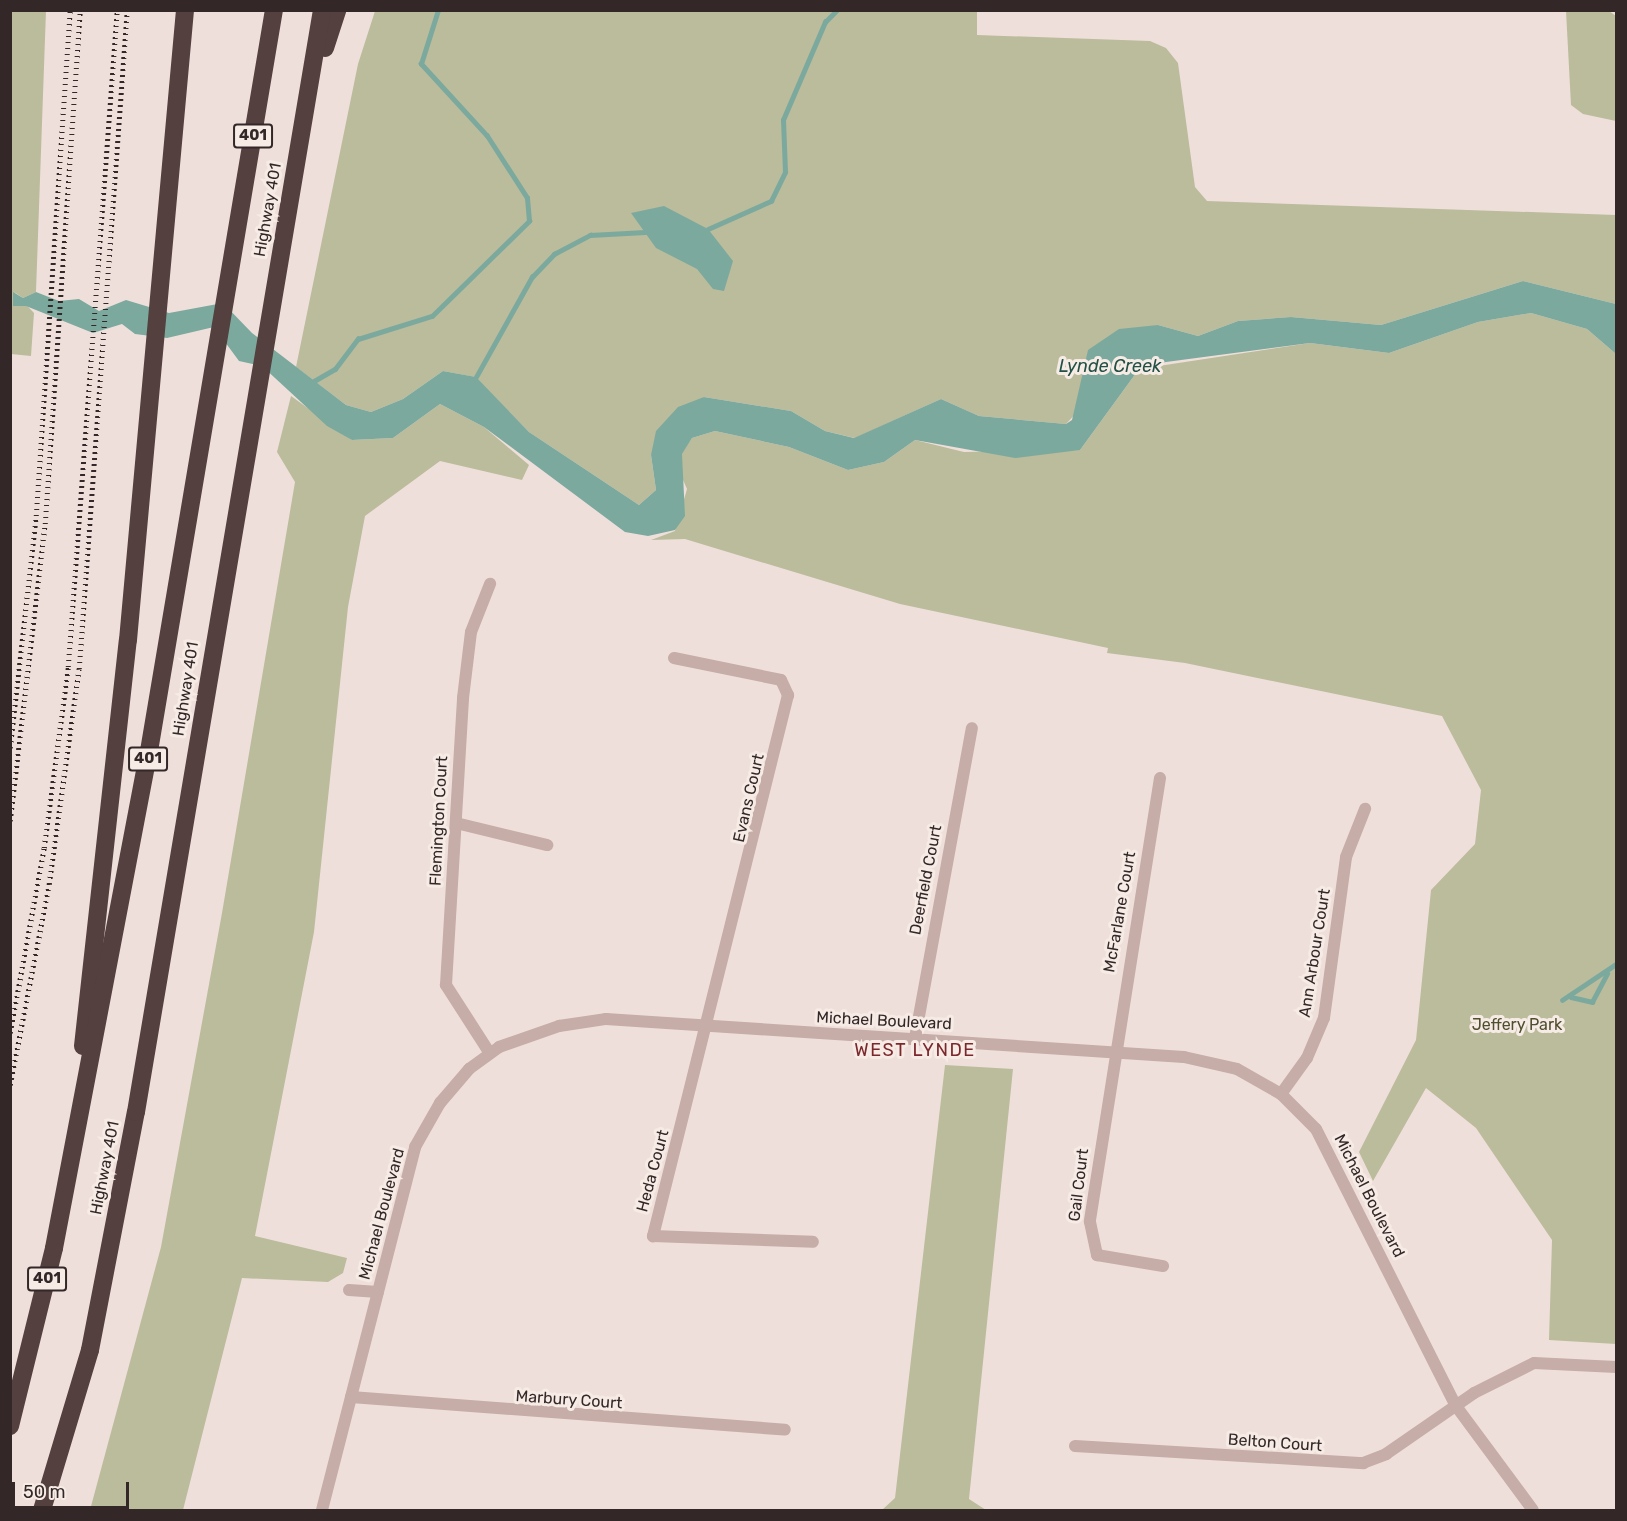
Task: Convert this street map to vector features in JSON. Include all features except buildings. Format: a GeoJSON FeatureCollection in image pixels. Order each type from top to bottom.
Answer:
{"type":"FeatureCollection","features":[{"type":"Feature","properties":{"kind":"highway"},"geometry":{"type":"LineString","coordinates":[[76,1131],[152,385],[184,10]]}},
{"type":"Feature","properties":{"kind":"highway","name":"Highway 401"},"geometry":{"type":"LineString","coordinates":[[10,1426],[76,1131],[233,261],[274,10]]}},
{"type":"Feature","properties":{"kind":"highway","name":"Highway 401"},"geometry":{"type":"LineString","coordinates":[[42,1510],[90,1350],[129,1147],[250,421],[308,101],[322,10]]}},
{"type":"Feature","properties":{"kind":"highway"},"geometry":{"type":"LineString","coordinates":[[308,101],[337,10]]}},
{"type":"Feature","properties":{"kind":"street","name":"Flemington Court"},"geometry":{"type":"LineString","coordinates":[[489,1052],[446,985],[471,632],[490,584]]}},
{"type":"Feature","properties":{"kind":"street","name":"Evans Court"},"geometry":{"type":"LineString","coordinates":[[674,658],[781,680],[788,695],[706,1029]]}},
{"type":"Feature","properties":{"kind":"street","name":"Deerfield Court"},"geometry":{"type":"LineString","coordinates":[[915,1038],[972,728]]}},
{"type":"Feature","properties":{"kind":"street","name":"McFarlane Court"},"geometry":{"type":"LineString","coordinates":[[1114,1052],[1160,778]]}},
{"type":"Feature","properties":{"kind":"street","name":"Ann Arbour Court"},"geometry":{"type":"LineString","coordinates":[[1281,1094],[1307,1058],[1324,1018],[1346,857],[1365,809]]}},
{"type":"Feature","properties":{"kind":"street"},"geometry":{"type":"LineString","coordinates":[[456,824],[547,845]]}},
{"type":"Feature","properties":{"kind":"street","name":"Michael Boulevard"},"geometry":{"type":"LineString","coordinates":[[322,1510],[416,1147],[440,1103],[489,1052],[559,1026],[606,1019],[706,1029],[915,1038],[1184,1057],[1237,1069],[1281,1094],[1316,1129],[1341,1172],[1456,1406],[1533,1510]]}},
{"type":"Feature","properties":{"kind":"street","name":"Heda Court"},"geometry":{"type":"LineString","coordinates":[[706,1029],[652,1236],[813,1242]]}},
{"type":"Feature","properties":{"kind":"street","name":"Gail Court"},"geometry":{"type":"LineString","coordinates":[[1114,1052],[1090,1240],[1097,1255],[1163,1266]]}},
{"type":"Feature","properties":{"kind":"street"},"geometry":{"type":"LineString","coordinates":[[349,1290],[378,1293]]}},
{"type":"Feature","properties":{"kind":"street","name":"Belton Court"},"geometry":{"type":"LineString","coordinates":[[1075,1446],[1363,1463],[1456,1406],[1534,1363],[1617,1367]]}},
{"type":"Feature","properties":{"kind":"street","name":"Marbury Court"},"geometry":{"type":"LineString","coordinates":[[351,1397],[785,1430]]}},
{"type":"Feature","properties":{"kind":"green space"},"geometry":{"type":"Polygon","coordinates":[[[10,11],[46,11],[36,292],[23,298],[14,292],[34,313],[31,356],[11,354],[10,11]]]}},
{"type":"Feature","properties":{"kind":"green space"},"geometry":{"type":"Polygon","coordinates":[[[375,11],[977,11],[977,35],[1150,41],[1166,48],[1178,63],[1195,187],[1207,201],[1616,215],[1616,304],[1523,281],[1381,325],[1291,317],[1238,321],[1198,336],[1158,325],[1066,424],[979,416],[941,399],[855,438],[825,431],[791,411],[704,397],[651,455],[656,490],[639,505],[529,432],[475,377],[443,371],[403,399],[371,412],[346,405],[296,367],[358,64],[375,11]]]}},
{"type":"Feature","properties":{"kind":"green space"},"geometry":{"type":"Polygon","coordinates":[[[1566,11],[1609,11],[1616,16],[1616,121],[1583,114],[1571,105],[1566,11]]]}},
{"type":"Feature","properties":{"kind":"green space","name":"Jeffery Park"},"geometry":{"type":"Polygon","coordinates":[[[1531,313],[1587,329],[1616,354],[1616,1344],[1549,1340],[1552,1240],[1476,1128],[1426,1088],[1373,1181],[1359,1152],[1416,1040],[1431,890],[1475,844],[1481,790],[1442,716],[1185,663],[1107,653],[1108,648],[900,604],[685,539],[651,540],[675,531],[687,489],[680,473],[681,454],[692,438],[715,431],[789,447],[848,470],[884,462],[915,440],[964,452],[1080,450],[1139,369],[1310,343],[1389,353],[1478,322],[1531,313]]]}},
{"type":"Feature","properties":{"kind":"green space"},"geometry":{"type":"Polygon","coordinates":[[[291,396],[352,440],[393,438],[440,404],[484,427],[529,465],[522,480],[440,461],[365,516],[348,607],[314,932],[255,1236],[347,1258],[343,1273],[328,1282],[242,1278],[183,1510],[90,1510],[161,1247],[222,913],[295,482],[277,452],[291,396]]]}},
{"type":"Feature","properties":{"kind":"green space"},"geometry":{"type":"Polygon","coordinates":[[[945,1065],[1013,1069],[969,1499],[986,1510],[882,1510],[895,1498],[945,1065]]]}},
{"type":"Feature","properties":{"kind":"water"},"geometry":{"type":"Polygon","coordinates":[[[664,206],[708,229],[733,261],[724,291],[713,289],[697,269],[656,248],[631,213],[664,206]]]}},
{"type":"Feature","properties":{"kind":"water","name":"Lynde Creek"},"geometry":{"type":"Polygon","coordinates":[[[1523,281],[1616,304],[1616,354],[1587,329],[1531,313],[1478,322],[1389,353],[1310,343],[1166,362],[1139,369],[1080,450],[1015,458],[915,440],[884,462],[848,470],[789,447],[715,431],[692,438],[682,454],[685,516],[675,530],[648,536],[625,532],[484,427],[440,404],[393,438],[352,440],[327,426],[262,366],[239,361],[214,327],[167,338],[135,334],[122,324],[93,333],[26,306],[13,306],[13,292],[23,298],[36,292],[59,301],[79,299],[99,311],[126,300],[169,313],[223,303],[252,333],[346,405],[371,412],[403,399],[443,371],[476,377],[529,432],[639,505],[656,490],[651,455],[656,431],[678,407],[704,397],[791,411],[825,431],[854,438],[941,399],[979,416],[1066,424],[1072,420],[1088,350],[1119,329],[1158,325],[1198,336],[1238,321],[1291,317],[1381,325],[1523,281]]]}},
{"type":"Feature","properties":{"kind":"waterway"},"geometry":{"type":"LineString","coordinates":[[314,381],[335,369],[358,339],[432,316],[529,221],[527,198],[487,136],[421,64],[438,10]]}},
{"type":"Feature","properties":{"kind":"waterway"},"geometry":{"type":"LineString","coordinates":[[708,229],[771,201],[785,172],[783,120],[825,22],[837,10]]}},
{"type":"Feature","properties":{"kind":"waterway"},"geometry":{"type":"LineString","coordinates":[[476,377],[532,277],[554,254],[590,235],[645,232]]}},
{"type":"Feature","properties":{"kind":"waterway"},"geometry":{"type":"LineString","coordinates":[[1562,1000],[1616,964]]}},
{"type":"Feature","properties":{"kind":"waterway"},"geometry":{"type":"LineString","coordinates":[[1571,997],[1592,1002],[1607,974]]}},
{"type":"Feature","properties":{"kind":"railway"},"geometry":{"type":"LineString","coordinates":[[10,748],[36,516],[70,10]]}},
{"type":"Feature","properties":{"kind":"railway"},"geometry":{"type":"LineString","coordinates":[[10,821],[45,524],[80,10]]}},
{"type":"Feature","properties":{"kind":"railway"},"geometry":{"type":"LineString","coordinates":[[10,1033],[44,848],[68,667],[117,10]]}},
{"type":"Feature","properties":{"kind":"railway"},"geometry":{"type":"LineString","coordinates":[[10,1085],[49,884],[79,669],[127,10]]}},
{"type":"Feature","properties":{"kind":"district","name":"WEST LYNDE"},"geometry":{"type":"Point","coordinates":[915,1050]}}]}
